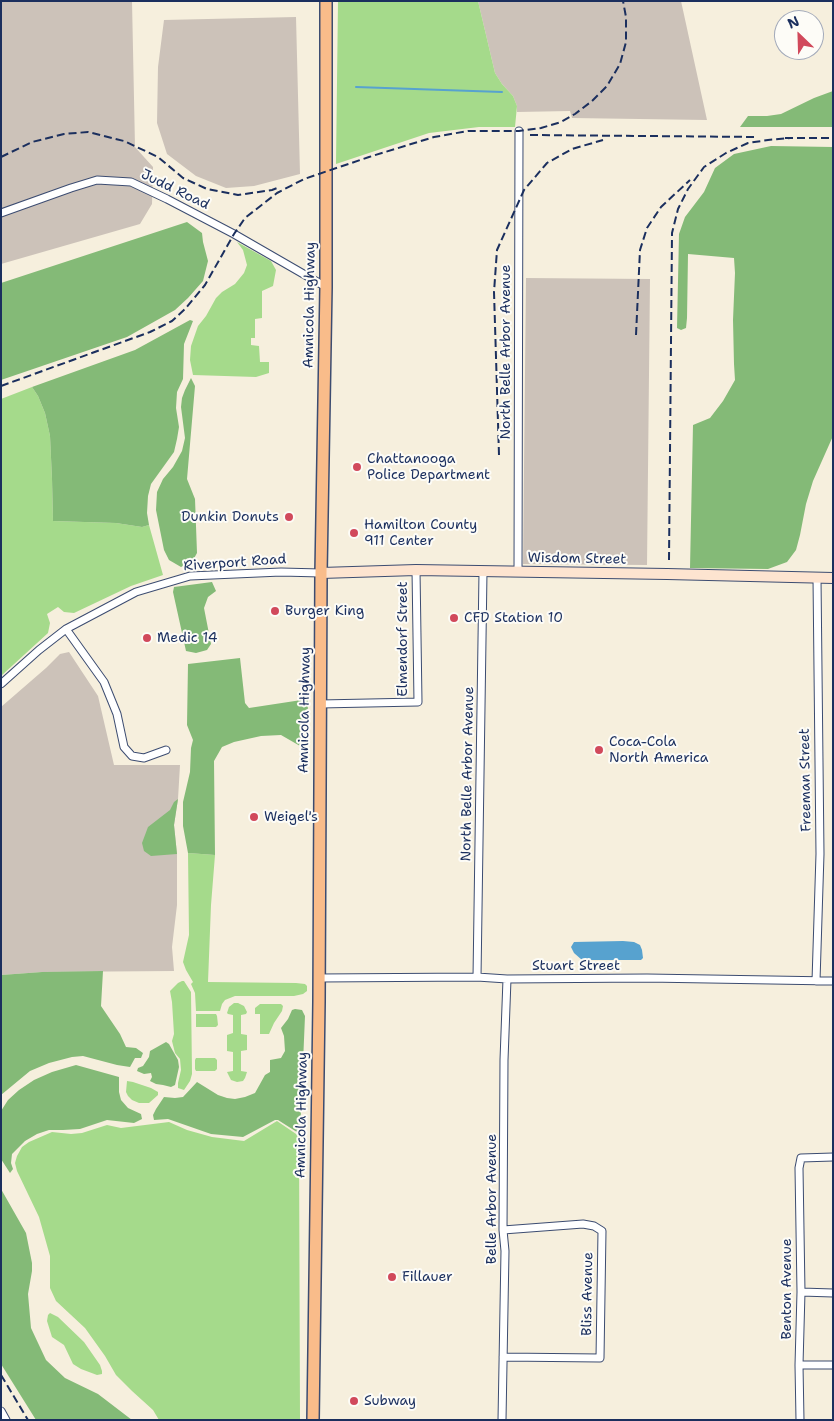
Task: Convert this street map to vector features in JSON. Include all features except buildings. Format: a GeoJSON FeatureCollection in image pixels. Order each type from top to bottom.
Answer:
{"type":"FeatureCollection","features":[{"type":"Feature","properties":{"kind":"main road","name":"Amnicola Highway"},"geometry":{"type":"LineString","coordinates":[[313,1420],[319,978],[321,573],[326,287],[326,1]]}},
{"type":"Feature","properties":{"kind":"street","name":"North Belle Arbor Avenue"},"geometry":{"type":"LineString","coordinates":[[518,572],[519,132]]}},
{"type":"Feature","properties":{"kind":"street","name":"Judd Road"},"geometry":{"type":"LineString","coordinates":[[1,213],[97,180],[131,182],[234,234],[326,287]]}},
{"type":"Feature","properties":{"kind":"street","name":"Wisdom Street"},"geometry":{"type":"LineString","coordinates":[[321,573],[416,570],[833,578]]}},
{"type":"Feature","properties":{"kind":"street","name":"Elmendorf Street"},"geometry":{"type":"LineString","coordinates":[[320,704],[418,702],[416,570]]}},
{"type":"Feature","properties":{"kind":"street","name":"Riverport Road"},"geometry":{"type":"LineString","coordinates":[[1,684],[66,629],[136,592],[190,576],[265,572],[321,573]]}},
{"type":"Feature","properties":{"kind":"street","name":"North Belle Arbor Avenue"},"geometry":{"type":"LineString","coordinates":[[477,977],[483,572]]}},
{"type":"Feature","properties":{"kind":"street","name":"Freeman Street"},"geometry":{"type":"LineString","coordinates":[[816,981],[820,854],[817,578]]}},
{"type":"Feature","properties":{"kind":"street"},"geometry":{"type":"LineString","coordinates":[[66,629],[104,682],[117,714],[124,747],[132,756],[144,758],[166,750]]}},
{"type":"Feature","properties":{"kind":"street","name":"Stuart Street"},"geometry":{"type":"LineString","coordinates":[[319,978],[477,977],[507,979],[647,978],[833,981]]}},
{"type":"Feature","properties":{"kind":"street","name":"Belle Arbor Avenue"},"geometry":{"type":"LineString","coordinates":[[502,1420],[505,1251],[503,1230],[504,1060],[507,979]]}},
{"type":"Feature","properties":{"kind":"street","name":"Benton Avenue"},"geometry":{"type":"LineString","coordinates":[[800,1420],[801,1292],[799,1168],[801,1158],[833,1157]]}},
{"type":"Feature","properties":{"kind":"street","name":"Bliss Avenue"},"geometry":{"type":"LineString","coordinates":[[503,1230],[583,1224],[594,1226],[602,1231],[600,1358],[503,1358]]}},
{"type":"Feature","properties":{"kind":"street"},"geometry":{"type":"LineString","coordinates":[[801,1292],[833,1293]]}},
{"type":"Feature","properties":{"kind":"street"},"geometry":{"type":"LineString","coordinates":[[799,1365],[833,1365]]}},
{"type":"Feature","properties":{"kind":"street"},"geometry":{"type":"LineString","coordinates":[[1,1411],[6,1420]]}},
{"type":"Feature","properties":{"kind":"shaded area"},"geometry":{"type":"Polygon","coordinates":[[[1,1],[132,1],[135,147],[153,167],[152,204],[140,224],[1,264],[1,1]]]}},
{"type":"Feature","properties":{"kind":"shaded area"},"geometry":{"type":"Polygon","coordinates":[[[478,1],[681,1],[707,120],[572,118],[570,111],[517,112],[513,96],[495,73],[478,1]]]}},
{"type":"Feature","properties":{"kind":"shaded area"},"geometry":{"type":"Polygon","coordinates":[[[296,17],[300,174],[254,186],[226,188],[196,176],[167,154],[157,123],[158,67],[164,20],[296,17]]]}},
{"type":"Feature","properties":{"kind":"shaded area"},"geometry":{"type":"Polygon","coordinates":[[[526,278],[650,279],[647,565],[523,564],[526,278]]]}},
{"type":"Feature","properties":{"kind":"shaded area"},"geometry":{"type":"Polygon","coordinates":[[[69,652],[98,696],[114,765],[180,765],[174,825],[177,854],[177,905],[172,947],[174,971],[42,972],[1,975],[1,707],[60,654],[69,652]]]}},
{"type":"Feature","properties":{"kind":"green space"},"geometry":{"type":"Polygon","coordinates":[[[338,1],[478,1],[495,73],[513,96],[517,106],[515,127],[479,127],[429,133],[336,164],[338,1]]]}},
{"type":"Feature","properties":{"kind":"green space"},"geometry":{"type":"Polygon","coordinates":[[[833,91],[833,127],[740,127],[748,116],[781,114],[833,91]]]}},
{"type":"Feature","properties":{"kind":"green space"},"geometry":{"type":"Polygon","coordinates":[[[771,146],[833,147],[833,436],[813,481],[796,550],[787,562],[768,569],[690,568],[693,425],[710,418],[723,401],[735,380],[733,320],[735,273],[734,258],[688,254],[686,328],[681,330],[677,328],[679,234],[685,217],[704,192],[715,168],[734,154],[771,146]]]}},
{"type":"Feature","properties":{"kind":"green space"},"geometry":{"type":"Polygon","coordinates":[[[187,222],[202,233],[208,261],[203,281],[175,310],[127,337],[1,380],[1,283],[187,222]]]}},
{"type":"Feature","properties":{"kind":"green space"},"geometry":{"type":"Polygon","coordinates":[[[237,242],[271,261],[276,270],[273,286],[262,291],[262,318],[255,319],[255,338],[251,338],[251,345],[259,346],[260,362],[269,362],[269,373],[256,377],[193,375],[190,360],[191,346],[198,326],[216,298],[235,284],[244,273],[247,265],[243,250],[237,242]]]}},
{"type":"Feature","properties":{"kind":"green space"},"geometry":{"type":"Polygon","coordinates":[[[190,320],[193,321],[184,344],[183,379],[177,392],[176,408],[179,427],[177,439],[174,452],[151,484],[147,513],[149,525],[142,527],[116,523],[53,521],[50,436],[45,413],[32,387],[135,350],[190,320]]]}},
{"type":"Feature","properties":{"kind":"green space"},"geometry":{"type":"Polygon","coordinates":[[[191,378],[195,386],[187,479],[195,499],[197,553],[192,562],[181,567],[169,560],[164,550],[156,510],[157,492],[163,479],[173,467],[182,451],[185,438],[181,407],[182,398],[191,378]]]}},
{"type":"Feature","properties":{"kind":"green space"},"geometry":{"type":"Polygon","coordinates":[[[32,387],[45,413],[50,436],[53,521],[116,523],[142,527],[149,525],[163,575],[131,586],[74,613],[64,612],[58,607],[47,614],[50,623],[48,633],[1,676],[1,399],[32,387]]]}},
{"type":"Feature","properties":{"kind":"green space"},"geometry":{"type":"Polygon","coordinates":[[[212,582],[216,591],[208,597],[204,608],[211,644],[207,650],[196,653],[186,651],[173,592],[174,587],[212,582]]]}},
{"type":"Feature","properties":{"kind":"green space"},"geometry":{"type":"Polygon","coordinates":[[[240,658],[245,703],[249,708],[308,699],[307,750],[281,735],[261,736],[234,742],[222,747],[214,761],[215,855],[188,853],[183,826],[183,802],[190,772],[193,740],[187,725],[188,664],[240,658]]]}},
{"type":"Feature","properties":{"kind":"green space"},"geometry":{"type":"Polygon","coordinates":[[[178,799],[174,825],[177,854],[151,856],[144,851],[142,843],[148,827],[170,810],[178,799]]]}},
{"type":"Feature","properties":{"kind":"green space"},"geometry":{"type":"Polygon","coordinates":[[[188,853],[215,855],[208,982],[296,983],[305,984],[307,991],[294,996],[235,996],[225,1000],[220,1011],[196,1011],[195,993],[191,984],[193,982],[183,962],[189,935],[188,853]]]}},
{"type":"Feature","properties":{"kind":"green space"},"geometry":{"type":"Polygon","coordinates":[[[103,971],[101,1006],[120,1034],[126,1047],[136,1048],[143,1053],[141,1058],[135,1058],[130,1067],[83,1056],[49,1063],[30,1071],[1,1095],[1,975],[103,971]]]}},
{"type":"Feature","properties":{"kind":"green space"},"geometry":{"type":"Polygon","coordinates":[[[184,981],[191,992],[192,1074],[184,1090],[178,1088],[181,1070],[180,1059],[175,1053],[172,1041],[174,1034],[170,991],[184,981]]]}},
{"type":"Feature","properties":{"kind":"green space"},"geometry":{"type":"Polygon","coordinates":[[[234,1003],[244,1006],[247,1012],[241,1015],[241,1034],[247,1035],[247,1050],[241,1051],[241,1071],[247,1072],[243,1081],[237,1082],[231,1080],[227,1072],[233,1071],[233,1052],[227,1051],[227,1035],[233,1033],[233,1015],[227,1013],[229,1007],[234,1003]]]}},
{"type":"Feature","properties":{"kind":"green space"},"geometry":{"type":"Polygon","coordinates":[[[260,1004],[281,1004],[283,1006],[269,1034],[260,1034],[260,1014],[255,1014],[255,1008],[260,1004]]]}},
{"type":"Feature","properties":{"kind":"green space"},"geometry":{"type":"Polygon","coordinates":[[[292,1010],[302,1010],[305,1016],[300,1134],[278,1120],[243,1137],[211,1134],[168,1119],[154,1120],[153,1115],[164,1097],[183,1097],[197,1082],[218,1095],[227,1098],[235,1099],[255,1093],[265,1075],[270,1072],[270,1060],[281,1058],[285,1051],[284,1036],[281,1028],[292,1010]]]}},
{"type":"Feature","properties":{"kind":"green space"},"geometry":{"type":"Polygon","coordinates":[[[196,1014],[216,1014],[218,1025],[216,1027],[196,1027],[196,1014]]]}},
{"type":"Feature","properties":{"kind":"green space"},"geometry":{"type":"Polygon","coordinates":[[[166,1042],[178,1060],[179,1067],[175,1085],[171,1087],[150,1081],[151,1073],[144,1074],[137,1071],[149,1057],[150,1051],[166,1042]]]}},
{"type":"Feature","properties":{"kind":"green space"},"geometry":{"type":"Polygon","coordinates":[[[196,1058],[215,1058],[217,1060],[217,1069],[215,1071],[196,1071],[196,1058]]]}},
{"type":"Feature","properties":{"kind":"green space"},"geometry":{"type":"Polygon","coordinates":[[[76,1065],[119,1077],[121,1100],[128,1108],[141,1114],[142,1119],[134,1123],[107,1120],[80,1129],[49,1130],[37,1134],[25,1141],[12,1154],[11,1163],[13,1169],[10,1173],[1,1159],[1,1111],[8,1100],[34,1080],[76,1065]]]}},
{"type":"Feature","properties":{"kind":"green space"},"geometry":{"type":"Polygon","coordinates":[[[127,1081],[151,1088],[158,1092],[158,1095],[149,1103],[139,1103],[132,1100],[126,1092],[127,1081]]]}},
{"type":"Feature","properties":{"kind":"green space"},"geometry":{"type":"Polygon","coordinates":[[[277,1121],[299,1136],[300,1420],[159,1420],[153,1410],[116,1375],[85,1328],[56,1301],[50,1288],[50,1256],[39,1217],[17,1171],[15,1163],[17,1156],[22,1147],[29,1142],[52,1132],[71,1134],[82,1133],[107,1125],[121,1128],[169,1122],[187,1130],[212,1137],[244,1141],[277,1121]]]}},
{"type":"Feature","properties":{"kind":"green space"},"geometry":{"type":"Polygon","coordinates":[[[1,1189],[26,1233],[32,1263],[28,1294],[31,1328],[46,1360],[65,1378],[98,1394],[132,1420],[36,1420],[1,1364],[1,1189]]]}},
{"type":"Feature","properties":{"kind":"green space"},"geometry":{"type":"Polygon","coordinates":[[[50,1313],[58,1317],[84,1342],[100,1365],[102,1374],[97,1375],[73,1364],[64,1345],[52,1337],[47,1321],[50,1313]]]}},
{"type":"Feature","properties":{"kind":"water"},"geometry":{"type":"Polygon","coordinates":[[[574,942],[634,942],[640,945],[643,958],[641,960],[582,960],[574,953],[571,947],[574,942]]]}},
{"type":"Feature","properties":{"kind":"waterway"},"geometry":{"type":"LineString","coordinates":[[356,87],[502,92]]}},
{"type":"Feature","properties":{"kind":"railway"},"geometry":{"type":"LineString","coordinates":[[1,386],[150,332],[172,321],[205,285],[245,218],[277,193],[304,179],[434,137],[468,131],[519,131],[541,128],[561,122],[575,114],[607,86],[620,64],[626,42],[626,17],[623,1]]}},
{"type":"Feature","properties":{"kind":"railway"},"geometry":{"type":"LineString","coordinates":[[1,157],[32,142],[64,134],[88,132],[124,141],[158,157],[183,178],[207,189],[238,195],[280,187]]}},
{"type":"Feature","properties":{"kind":"railway"},"geometry":{"type":"LineString","coordinates":[[530,135],[758,137]]}},
{"type":"Feature","properties":{"kind":"railway"},"geometry":{"type":"LineString","coordinates":[[785,138],[833,138]]}},
{"type":"Feature","properties":{"kind":"railway"},"geometry":{"type":"LineString","coordinates":[[669,560],[672,233],[678,209],[688,189],[704,167],[726,153],[748,143],[790,138]]}},
{"type":"Feature","properties":{"kind":"railway"},"geometry":{"type":"LineString","coordinates":[[499,455],[494,292],[497,250],[524,190],[547,163],[572,149],[603,140]]}},
{"type":"Feature","properties":{"kind":"railway"},"geometry":{"type":"LineString","coordinates":[[636,335],[640,250],[647,228],[661,207],[690,180]]}},
{"type":"Feature","properties":{"kind":"railway"},"geometry":{"type":"LineString","coordinates":[[1,1375],[28,1420]]}},
{"type":"Feature","properties":{"kind":"place","name":"Chattanooga Police Department"},"geometry":{"type":"Point","coordinates":[357,467]}},
{"type":"Feature","properties":{"kind":"place","name":"Dunkin Donuts"},"geometry":{"type":"Point","coordinates":[289,517]}},
{"type":"Feature","properties":{"kind":"place","name":"Hamilton County 911 Center"},"geometry":{"type":"Point","coordinates":[354,533]}},
{"type":"Feature","properties":{"kind":"place","name":"Burger King"},"geometry":{"type":"Point","coordinates":[275,611]}},
{"type":"Feature","properties":{"kind":"place","name":"CFD Station 10"},"geometry":{"type":"Point","coordinates":[454,618]}},
{"type":"Feature","properties":{"kind":"place","name":"Medic 14"},"geometry":{"type":"Point","coordinates":[147,638]}},
{"type":"Feature","properties":{"kind":"place","name":"Coca-Cola North America"},"geometry":{"type":"Point","coordinates":[599,750]}},
{"type":"Feature","properties":{"kind":"place","name":"Weigel's"},"geometry":{"type":"Point","coordinates":[254,817]}},
{"type":"Feature","properties":{"kind":"place","name":"Fillauer"},"geometry":{"type":"Point","coordinates":[392,1277]}},
{"type":"Feature","properties":{"kind":"place","name":"Subway"},"geometry":{"type":"Point","coordinates":[354,1401]}}]}
